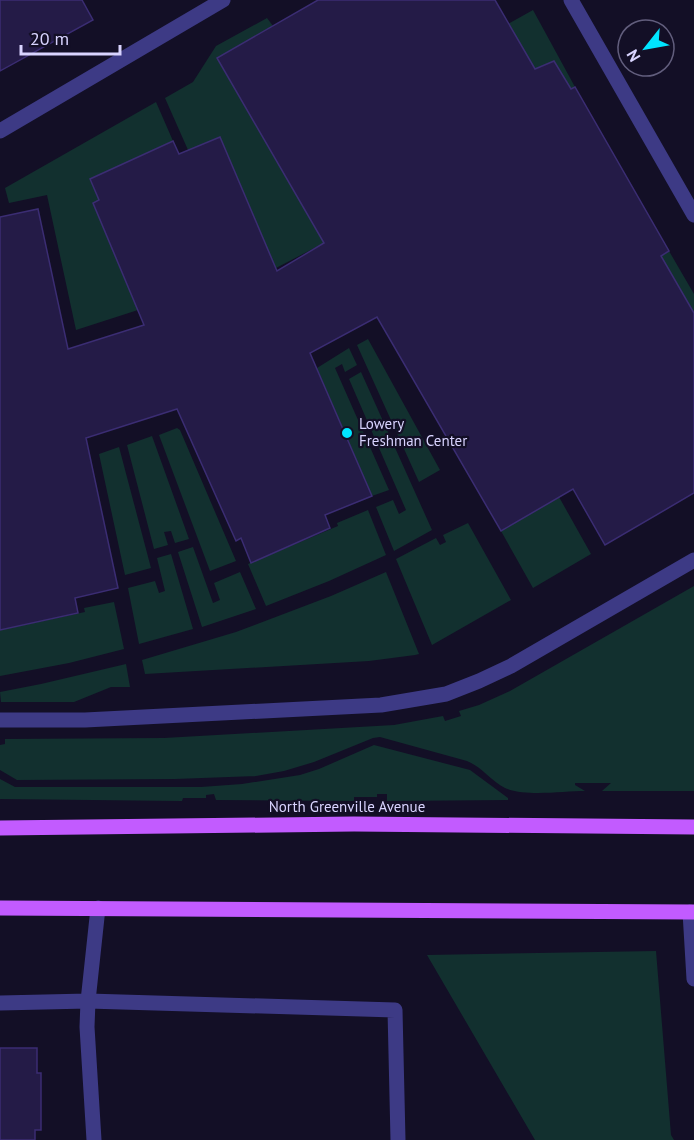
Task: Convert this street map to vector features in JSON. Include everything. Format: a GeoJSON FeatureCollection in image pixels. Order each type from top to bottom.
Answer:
{"type":"FeatureCollection","features":[{"type":"Feature","properties":{"kind":"main road","name":"North Greenville Avenue"},"geometry":{"type":"LineString","coordinates":[[0,828],[354,824],[694,827]]}},
{"type":"Feature","properties":{"kind":"main road"},"geometry":{"type":"LineString","coordinates":[[0,908],[692,912]]}},
{"type":"Feature","properties":{"kind":"lane"},"geometry":{"type":"LineString","coordinates":[[0,131],[223,0]]}},
{"type":"Feature","properties":{"kind":"lane"},"geometry":{"type":"LineString","coordinates":[[571,0],[694,215]]}},
{"type":"Feature","properties":{"kind":"lane"},"geometry":{"type":"LineString","coordinates":[[0,720],[85,720],[381,705],[446,694],[511,666],[694,560]]}},
{"type":"Feature","properties":{"kind":"lane"},"geometry":{"type":"LineString","coordinates":[[94,1140],[87,1027],[98,908]]}},
{"type":"Feature","properties":{"kind":"lane"},"geometry":{"type":"LineString","coordinates":[[692,912],[694,995]]}},
{"type":"Feature","properties":{"kind":"lane"},"geometry":{"type":"LineString","coordinates":[[0,1003],[88,1001],[395,1010],[398,1140]]}},
{"type":"Feature","properties":{"kind":"green space"},"geometry":{"type":"Polygon","coordinates":[[[533,10],[575,87],[571,89],[554,61],[535,69],[508,24],[533,10]]]}},
{"type":"Feature","properties":{"kind":"green space"},"geometry":{"type":"Polygon","coordinates":[[[267,18],[273,26],[324,243],[276,268],[188,150],[165,98],[193,82],[216,46],[267,18]]]}},
{"type":"Feature","properties":{"kind":"green space"},"geometry":{"type":"Polygon","coordinates":[[[156,102],[173,141],[90,179],[99,200],[93,203],[138,310],[76,330],[47,195],[9,203],[5,188],[156,102]]]}},
{"type":"Feature","properties":{"kind":"green space"},"geometry":{"type":"Polygon","coordinates":[[[669,251],[694,294],[694,313],[661,256],[669,251]]]}},
{"type":"Feature","properties":{"kind":"green space"},"geometry":{"type":"Polygon","coordinates":[[[368,339],[440,470],[419,482],[357,345],[368,339]]]}},
{"type":"Feature","properties":{"kind":"green space"},"geometry":{"type":"Polygon","coordinates":[[[349,348],[357,365],[345,372],[342,364],[335,368],[389,490],[372,496],[317,368],[349,348]]]}},
{"type":"Feature","properties":{"kind":"green space"},"geometry":{"type":"Polygon","coordinates":[[[361,372],[432,530],[394,551],[376,507],[393,500],[399,514],[406,510],[349,379],[361,372]]]}},
{"type":"Feature","properties":{"kind":"green space"},"geometry":{"type":"Polygon","coordinates":[[[177,428],[180,430],[236,561],[210,571],[159,435],[177,428]]]}},
{"type":"Feature","properties":{"kind":"green space"},"geometry":{"type":"Polygon","coordinates":[[[152,436],[189,539],[175,543],[171,531],[164,532],[168,545],[154,549],[127,445],[152,436]]]}},
{"type":"Feature","properties":{"kind":"green space"},"geometry":{"type":"Polygon","coordinates":[[[119,447],[151,568],[125,575],[99,454],[119,447]]]}},
{"type":"Feature","properties":{"kind":"green space"},"geometry":{"type":"Polygon","coordinates":[[[559,497],[591,554],[533,588],[501,531],[559,497]]]}},
{"type":"Feature","properties":{"kind":"green space"},"geometry":{"type":"Polygon","coordinates":[[[368,510],[386,555],[266,606],[248,564],[338,526],[337,523],[368,510]]]}},
{"type":"Feature","properties":{"kind":"green space"},"geometry":{"type":"Polygon","coordinates":[[[468,523],[511,600],[432,645],[396,559],[436,538],[440,545],[446,542],[443,535],[468,523]]]}},
{"type":"Feature","properties":{"kind":"green space"},"geometry":{"type":"Polygon","coordinates":[[[193,547],[213,603],[220,600],[214,583],[240,572],[256,609],[202,627],[178,552],[193,547]]]}},
{"type":"Feature","properties":{"kind":"green space"},"geometry":{"type":"Polygon","coordinates":[[[171,554],[193,629],[139,644],[128,588],[155,581],[159,593],[165,591],[157,558],[171,554]]]}},
{"type":"Feature","properties":{"kind":"green space"},"geometry":{"type":"Polygon","coordinates":[[[386,572],[419,654],[369,661],[145,674],[142,660],[236,632],[331,596],[386,572]]]}},
{"type":"Feature","properties":{"kind":"green space"},"geometry":{"type":"Polygon","coordinates":[[[694,586],[694,791],[602,791],[611,783],[575,783],[585,791],[533,793],[513,791],[500,785],[467,761],[380,737],[314,762],[256,776],[17,780],[0,770],[0,745],[5,744],[5,739],[164,738],[394,725],[443,716],[445,721],[461,716],[459,711],[510,691],[694,586]]]}},
{"type":"Feature","properties":{"kind":"green space"},"geometry":{"type":"Polygon","coordinates":[[[114,602],[124,649],[69,663],[0,676],[0,630],[85,612],[84,608],[114,602]]]}},
{"type":"Feature","properties":{"kind":"green space"},"geometry":{"type":"Polygon","coordinates":[[[126,664],[130,687],[111,687],[74,702],[1,702],[0,692],[126,664]]]}},
{"type":"Feature","properties":{"kind":"green space"},"geometry":{"type":"Polygon","coordinates":[[[374,745],[470,770],[508,800],[387,801],[387,794],[377,794],[377,797],[354,797],[354,801],[216,800],[214,794],[206,795],[206,798],[183,798],[182,801],[0,799],[0,779],[15,787],[201,787],[242,784],[300,775],[374,745]]]}},
{"type":"Feature","properties":{"kind":"green space"},"geometry":{"type":"Polygon","coordinates":[[[656,951],[671,1135],[674,1140],[535,1140],[427,955],[656,951]]]}},
{"type":"Feature","properties":{"kind":"building"},"geometry":{"type":"Polygon","coordinates":[[[0,0],[82,0],[93,20],[0,71],[0,0]]]}},
{"type":"Feature","properties":{"kind":"building","name":"Lowery Freshman Center"},"geometry":{"type":"Polygon","coordinates":[[[318,0],[495,0],[535,69],[554,61],[571,89],[575,87],[669,251],[661,256],[694,313],[694,493],[605,545],[573,489],[501,531],[377,317],[310,353],[372,496],[325,515],[330,528],[251,563],[241,538],[236,541],[177,409],[86,438],[118,588],[75,598],[78,613],[0,630],[0,217],[38,209],[68,349],[144,325],[93,203],[99,200],[90,179],[173,141],[179,154],[220,137],[277,271],[324,243],[217,58],[318,0]]]}},
{"type":"Feature","properties":{"kind":"building"},"geometry":{"type":"Polygon","coordinates":[[[0,1048],[37,1048],[37,1073],[41,1073],[41,1130],[35,1130],[35,1140],[0,1140],[0,1048]]]}},
{"type":"Feature","properties":{"kind":"place","name":"Lowery Freshman Center"},"geometry":{"type":"Point","coordinates":[347,433]}}]}
